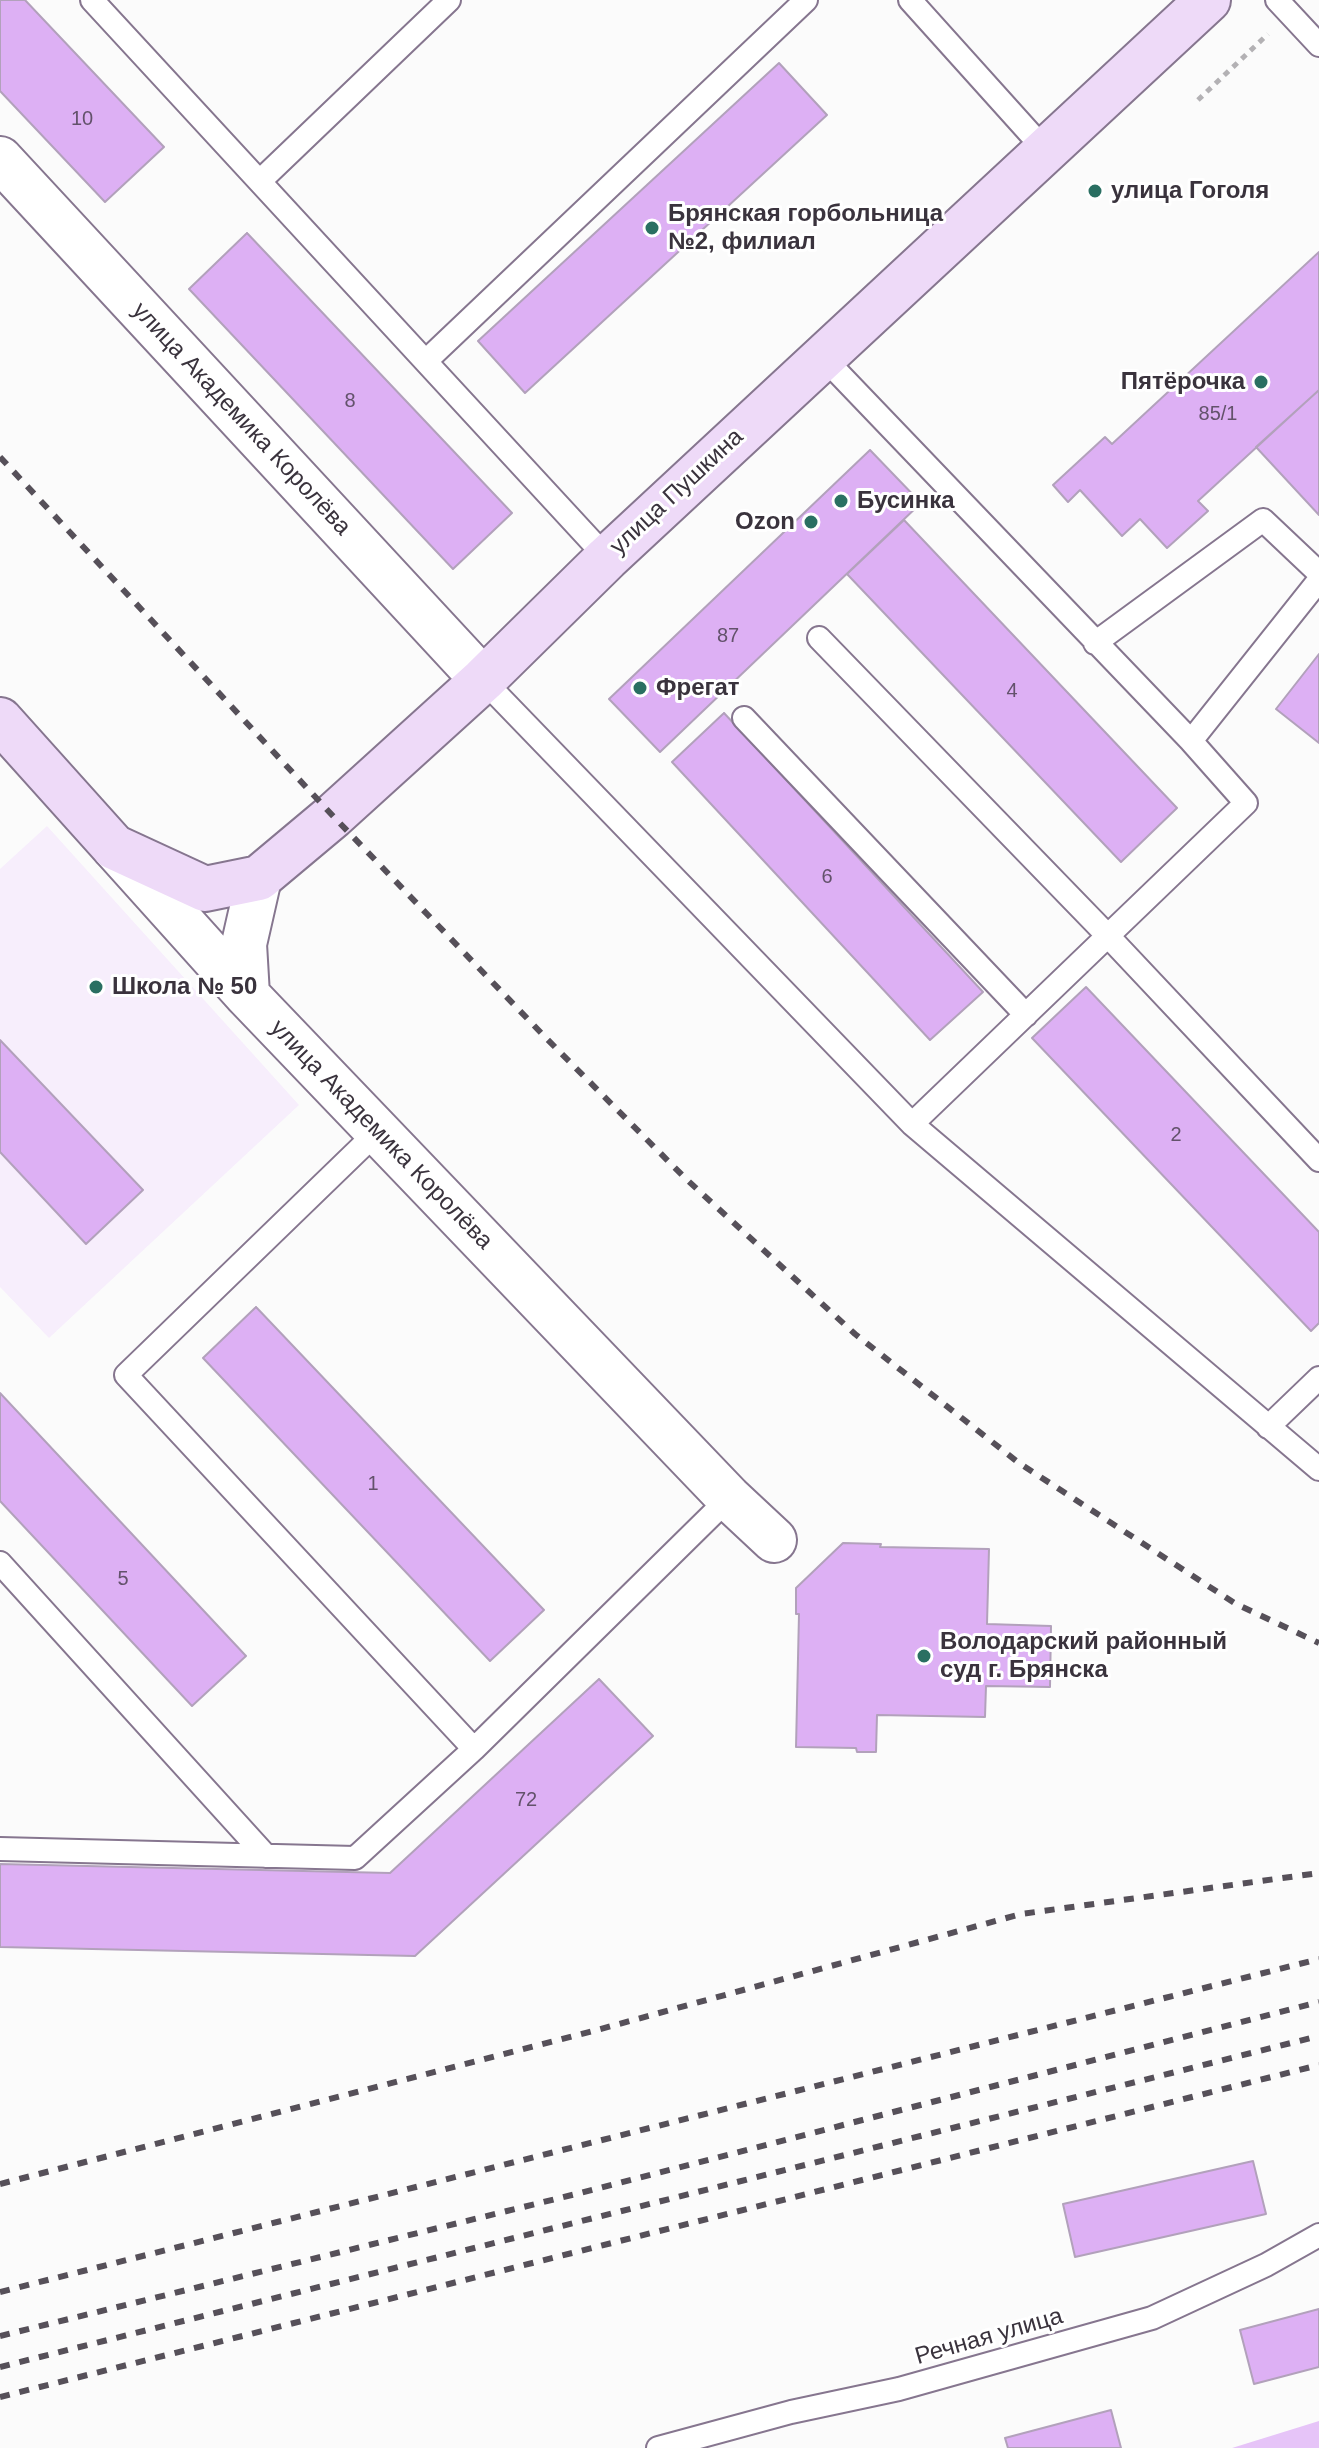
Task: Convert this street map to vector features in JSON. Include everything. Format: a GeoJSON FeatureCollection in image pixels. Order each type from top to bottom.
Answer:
{"type":"FeatureCollection","features":[{"type":"Feature","properties":{"kind":"main road","name":"улица Пушкина"},"geometry":{"type":"LineString","coordinates":[[114,847],[205,889],[259,878],[333,816],[483,680],[607,558],[1208,0]]}},
{"type":"Feature","properties":{"kind":"main road","name":"улица Академика Королёва"},"geometry":{"type":"LineString","coordinates":[[0,720],[114,847]]}},
{"type":"Feature","properties":{"kind":"street","name":"улица Академика Королёва"},"geometry":{"type":"LineString","coordinates":[[0,159],[483,680]]}},
{"type":"Feature","properties":{"kind":"street","name":"улица Академика Королёва"},"geometry":{"type":"LineString","coordinates":[[114,847],[247,995],[729,1498],[774,1540]]}},
{"type":"Feature","properties":{"kind":"street"},"geometry":{"type":"LineString","coordinates":[[247,995],[244,944],[259,878]]}},
{"type":"Feature","properties":{"kind":"lane"},"geometry":{"type":"LineString","coordinates":[[92,0],[607,558]]}},
{"type":"Feature","properties":{"kind":"lane"},"geometry":{"type":"LineString","coordinates":[[260,181],[449,0]]}},
{"type":"Feature","properties":{"kind":"lane"},"geometry":{"type":"LineString","coordinates":[[427,360],[806,0]]}},
{"type":"Feature","properties":{"kind":"lane"},"geometry":{"type":"LineString","coordinates":[[910,0],[1045,150]]}},
{"type":"Feature","properties":{"kind":"lane"},"geometry":{"type":"LineString","coordinates":[[1283,7],[1319,45]]}},
{"type":"Feature","properties":{"kind":"lane"},"geometry":{"type":"LineString","coordinates":[[823,357],[1191,741],[1246,803],[912,1124]]}},
{"type":"Feature","properties":{"kind":"lane"},"geometry":{"type":"LineString","coordinates":[[1095,643],[1263,520],[1319,573]]}},
{"type":"Feature","properties":{"kind":"lane"},"geometry":{"type":"LineString","coordinates":[[1191,741],[1319,580]]}},
{"type":"Feature","properties":{"kind":"lane"},"geometry":{"type":"LineString","coordinates":[[819,638],[1108,936],[1319,1160]]}},
{"type":"Feature","properties":{"kind":"lane"},"geometry":{"type":"LineString","coordinates":[[483,680],[912,1124],[1319,1469]]}},
{"type":"Feature","properties":{"kind":"lane"},"geometry":{"type":"LineString","coordinates":[[744,718],[1026,1015]]}},
{"type":"Feature","properties":{"kind":"lane"},"geometry":{"type":"LineString","coordinates":[[378,1131],[126,1375],[474,1749]]}},
{"type":"Feature","properties":{"kind":"lane"},"geometry":{"type":"LineString","coordinates":[[1268,1427],[1319,1378]]}},
{"type":"Feature","properties":{"kind":"lane"},"geometry":{"type":"LineString","coordinates":[[0,1849],[355,1858],[474,1749],[729,1498]]}},
{"type":"Feature","properties":{"kind":"lane"},"geometry":{"type":"LineString","coordinates":[[0,1563],[266,1856]]}},
{"type":"Feature","properties":{"kind":"lane","name":"Речная улица"},"geometry":{"type":"LineString","coordinates":[[658,2448],[791,2412],[899,2389],[1152,2318],[1266,2265],[1319,2235]]}},
{"type":"Feature","properties":{"kind":"path"},"geometry":{"type":"LineString","coordinates":[[1198,100],[1283,7]]}},
{"type":"Feature","properties":{"kind":"shaded area","name":"Школа № 50"},"geometry":{"type":"Polygon","coordinates":[[[47,826],[299,1105],[49,1338],[0,1287],[0,869],[47,826]]]}},
{"type":"Feature","properties":{"kind":"shaded area"},"geometry":{"type":"Polygon","coordinates":[[[1319,2421],[1319,2448],[1232,2448],[1319,2421]]]}},
{"type":"Feature","properties":{"kind":"building"},"geometry":{"type":"Polygon","coordinates":[[[0,0],[25,0],[164,147],[105,202],[0,91],[0,0]]]}},
{"type":"Feature","properties":{"kind":"building","name":"Брянская горбольница №2, филиал"},"geometry":{"type":"Polygon","coordinates":[[[779,63],[827,115],[525,393],[478,341],[779,63]]]}},
{"type":"Feature","properties":{"kind":"building"},"geometry":{"type":"Polygon","coordinates":[[[247,233],[512,513],[453,569],[189,289],[247,233]]]}},
{"type":"Feature","properties":{"kind":"building"},"geometry":{"type":"Polygon","coordinates":[[[1319,252],[1319,390],[1198,501],[1208,511],[1167,548],[1140,519],[1122,536],[1080,490],[1068,502],[1053,485],[1105,437],[1112,444],[1319,252]]]}},
{"type":"Feature","properties":{"kind":"building"},"geometry":{"type":"Polygon","coordinates":[[[1319,392],[1319,515],[1256,447],[1319,392]]]}},
{"type":"Feature","properties":{"kind":"building"},"geometry":{"type":"Polygon","coordinates":[[[870,450],[921,503],[660,752],[609,699],[870,450]]]}},
{"type":"Feature","properties":{"kind":"building"},"geometry":{"type":"Polygon","coordinates":[[[904,520],[1177,808],[1121,862],[847,574],[904,520]]]}},
{"type":"Feature","properties":{"kind":"building"},"geometry":{"type":"Polygon","coordinates":[[[1319,654],[1319,743],[1276,709],[1319,654]]]}},
{"type":"Feature","properties":{"kind":"building"},"geometry":{"type":"Polygon","coordinates":[[[724,713],[983,992],[930,1040],[672,762],[724,713]]]}},
{"type":"Feature","properties":{"kind":"building"},"geometry":{"type":"Polygon","coordinates":[[[1086,987],[1319,1232],[1319,1323],[1311,1331],[1032,1038],[1086,987]]]}},
{"type":"Feature","properties":{"kind":"building"},"geometry":{"type":"Polygon","coordinates":[[[0,1040],[143,1190],[86,1244],[0,1152],[0,1040]]]}},
{"type":"Feature","properties":{"kind":"building"},"geometry":{"type":"Polygon","coordinates":[[[256,1307],[544,1610],[490,1661],[203,1358],[256,1307]]]}},
{"type":"Feature","properties":{"kind":"building"},"geometry":{"type":"Polygon","coordinates":[[[0,1393],[246,1656],[192,1706],[0,1501],[0,1393]]]}},
{"type":"Feature","properties":{"kind":"building","name":"Володарский районный суд г. Брянска"},"geometry":{"type":"Polygon","coordinates":[[[843,1543],[881,1544],[880,1547],[989,1549],[987,1624],[1051,1626],[1050,1687],[986,1686],[985,1717],[877,1715],[876,1752],[857,1752],[856,1748],[796,1747],[799,1614],[796,1614],[796,1588],[843,1543]]]}},
{"type":"Feature","properties":{"kind":"building"},"geometry":{"type":"Polygon","coordinates":[[[599,1679],[653,1736],[415,1956],[0,1947],[0,1864],[390,1873],[599,1679]]]}},
{"type":"Feature","properties":{"kind":"building"},"geometry":{"type":"Polygon","coordinates":[[[1253,2161],[1266,2214],[1075,2257],[1063,2204],[1253,2161]]]}},
{"type":"Feature","properties":{"kind":"building"},"geometry":{"type":"Polygon","coordinates":[[[1319,2309],[1319,2367],[1254,2384],[1240,2330],[1319,2309]]]}},
{"type":"Feature","properties":{"kind":"building"},"geometry":{"type":"Polygon","coordinates":[[[1111,2410],[1121,2448],[1008,2448],[1005,2438],[1111,2410]]]}},
{"type":"Feature","properties":{"kind":"railway"},"geometry":{"type":"LineString","coordinates":[[0,457],[333,816],[546,1038],[685,1178],[855,1334],[1019,1463],[1236,1604],[1319,1643]]}},
{"type":"Feature","properties":{"kind":"railway"},"geometry":{"type":"LineString","coordinates":[[0,2184],[597,2030],[1021,1914],[1319,1873]]}},
{"type":"Feature","properties":{"kind":"railway"},"geometry":{"type":"LineString","coordinates":[[0,2292],[1319,1959]]}},
{"type":"Feature","properties":{"kind":"railway"},"geometry":{"type":"LineString","coordinates":[[0,2336],[580,2193],[1319,2002]]}},
{"type":"Feature","properties":{"kind":"railway"},"geometry":{"type":"LineString","coordinates":[[0,2367],[1319,2036]]}},
{"type":"Feature","properties":{"kind":"railway"},"geometry":{"type":"LineString","coordinates":[[0,2397],[1319,2065]]}},
{"type":"Feature","properties":{"kind":"place","name":"улица Гоголя"},"geometry":{"type":"Point","coordinates":[1095,191]}},
{"type":"Feature","properties":{"kind":"place","name":"Брянская горбольница №2, филиал"},"geometry":{"type":"Point","coordinates":[652,228]}},
{"type":"Feature","properties":{"kind":"place","name":"Пятёрочка"},"geometry":{"type":"Point","coordinates":[1261,382]}},
{"type":"Feature","properties":{"kind":"place","name":"Бусинка"},"geometry":{"type":"Point","coordinates":[841,501]}},
{"type":"Feature","properties":{"kind":"place","name":"Ozon"},"geometry":{"type":"Point","coordinates":[811,522]}},
{"type":"Feature","properties":{"kind":"place","name":"Фрегат"},"geometry":{"type":"Point","coordinates":[640,688]}},
{"type":"Feature","properties":{"kind":"place","name":"Школа № 50"},"geometry":{"type":"Point","coordinates":[96,987]}},
{"type":"Feature","properties":{"kind":"place","name":"Володарский районный суд г. Брянска"},"geometry":{"type":"Point","coordinates":[924,1656]}}]}
